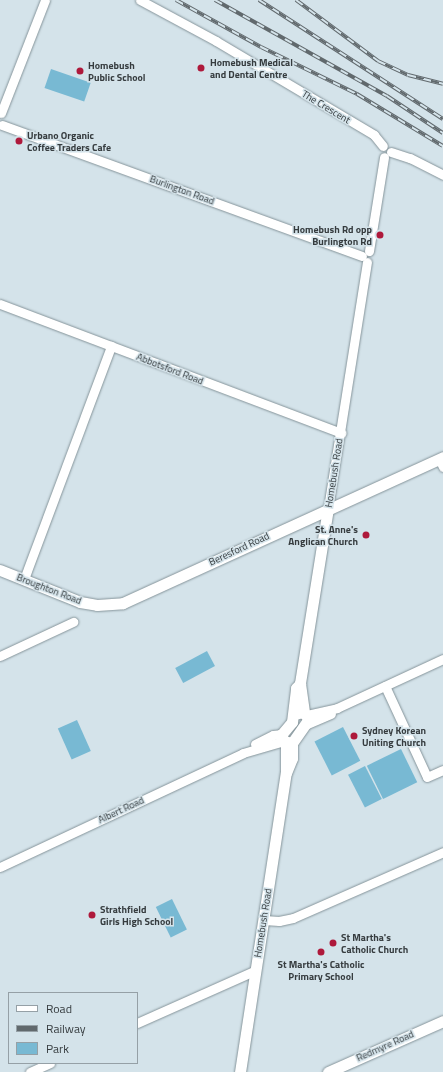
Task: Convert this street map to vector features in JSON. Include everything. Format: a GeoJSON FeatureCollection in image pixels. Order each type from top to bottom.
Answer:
{"type":"FeatureCollection","features":[{"type":"Feature","properties":{"kind":"main road","name":"Beresford Road"},"geometry":{"type":"LineString","coordinates":[[123,603],[328,508],[442,461]]}},
{"type":"Feature","properties":{"kind":"main road","name":"Homebush Road"},"geometry":{"type":"LineString","coordinates":[[241,1071],[286,773],[292,758],[286,740],[290,725],[303,716],[296,688],[300,683],[328,508]]}},
{"type":"Feature","properties":{"kind":"main road","name":"Broughton Road"},"geometry":{"type":"LineString","coordinates":[[0,570],[80,602],[98,605],[123,603]]}},
{"type":"Feature","properties":{"kind":"main road"},"geometry":{"type":"LineString","coordinates":[[286,740],[303,716]]}},
{"type":"Feature","properties":{"kind":"main road","name":"Redmyre Road"},"geometry":{"type":"LineString","coordinates":[[328,1072],[443,1021]]}},
{"type":"Feature","properties":{"kind":"street"},"geometry":{"type":"LineString","coordinates":[[1,126],[5,118],[1,113],[45,0]]}},
{"type":"Feature","properties":{"kind":"street","name":"The Crescent"},"geometry":{"type":"LineString","coordinates":[[140,0],[210,37],[374,135],[383,146]]}},
{"type":"Feature","properties":{"kind":"street","name":"Burlington Road"},"geometry":{"type":"LineString","coordinates":[[1,126],[366,256]]}},
{"type":"Feature","properties":{"kind":"street","name":"Homebush Road"},"geometry":{"type":"LineString","coordinates":[[328,508],[341,433],[366,256],[388,155],[379,152],[383,146]]}},
{"type":"Feature","properties":{"kind":"street"},"geometry":{"type":"LineString","coordinates":[[388,155],[410,158],[443,174]]}},
{"type":"Feature","properties":{"kind":"street","name":"Abbotsford Road"},"geometry":{"type":"LineString","coordinates":[[0,304],[341,433]]}},
{"type":"Feature","properties":{"kind":"street"},"geometry":{"type":"LineString","coordinates":[[24,579],[111,346]]}},
{"type":"Feature","properties":{"kind":"street"},"geometry":{"type":"LineString","coordinates":[[0,656],[73,622]]}},
{"type":"Feature","properties":{"kind":"street"},"geometry":{"type":"LineString","coordinates":[[303,716],[335,713],[337,708],[443,659]]}},
{"type":"Feature","properties":{"kind":"street"},"geometry":{"type":"LineString","coordinates":[[385,686],[427,777],[443,770]]}},
{"type":"Feature","properties":{"kind":"street","name":"Albert Road"},"geometry":{"type":"LineString","coordinates":[[0,867],[243,754],[273,735],[286,740]]}},
{"type":"Feature","properties":{"kind":"street"},"geometry":{"type":"LineString","coordinates":[[264,920],[279,921],[293,918],[443,852]]}},
{"type":"Feature","properties":{"kind":"street"},"geometry":{"type":"LineString","coordinates":[[138,1023],[256,970]]}},
{"type":"Feature","properties":{"kind":"street"},"geometry":{"type":"LineString","coordinates":[[30,1072],[48,1064]]}},
{"type":"Feature","properties":{"kind":"green space"},"geometry":{"type":"Polygon","coordinates":[[[51,69],[91,83],[84,102],[44,88],[51,69]]]}},
{"type":"Feature","properties":{"kind":"green space"},"geometry":{"type":"Polygon","coordinates":[[[207,651],[215,666],[183,683],[175,668],[207,651]]]}},
{"type":"Feature","properties":{"kind":"green space"},"geometry":{"type":"Polygon","coordinates":[[[77,720],[91,751],[72,760],[58,729],[77,720]]]}},
{"type":"Feature","properties":{"kind":"green space"},"geometry":{"type":"Polygon","coordinates":[[[343,727],[360,761],[332,775],[314,742],[343,727]]]}},
{"type":"Feature","properties":{"kind":"green space"},"geometry":{"type":"Polygon","coordinates":[[[401,749],[417,782],[383,799],[367,766],[401,749]]]}},
{"type":"Feature","properties":{"kind":"green space"},"geometry":{"type":"Polygon","coordinates":[[[365,766],[382,799],[365,808],[348,775],[365,766]]]}},
{"type":"Feature","properties":{"kind":"green space"},"geometry":{"type":"Polygon","coordinates":[[[172,899],[187,930],[171,937],[156,907],[172,899]]]}},
{"type":"Feature","properties":{"kind":"railway"},"geometry":{"type":"LineString","coordinates":[[176,0],[261,47],[357,94],[443,146]]}},
{"type":"Feature","properties":{"kind":"railway"},"geometry":{"type":"LineString","coordinates":[[215,0],[387,96],[443,133]]}},
{"type":"Feature","properties":{"kind":"railway"},"geometry":{"type":"LineString","coordinates":[[259,0],[443,119]]}},
{"type":"Feature","properties":{"kind":"railway"},"geometry":{"type":"LineString","coordinates":[[296,0],[378,61],[408,75],[443,84]]}},
{"type":"Feature","properties":{"kind":"place","name":"Homebush Medical and Dental Centre"},"geometry":{"type":"Point","coordinates":[201,68]}},
{"type":"Feature","properties":{"kind":"place","name":"Homebush Public School"},"geometry":{"type":"Point","coordinates":[80,71]}},
{"type":"Feature","properties":{"kind":"place","name":"Urbano Organic Coffee Traders Cafe"},"geometry":{"type":"Point","coordinates":[19,141]}},
{"type":"Feature","properties":{"kind":"place","name":"Homebush Rd opp Burlington Rd"},"geometry":{"type":"Point","coordinates":[380,235]}},
{"type":"Feature","properties":{"kind":"place","name":"St. Anne's Anglican Church"},"geometry":{"type":"Point","coordinates":[366,535]}},
{"type":"Feature","properties":{"kind":"place","name":"Sydney Korean Uniting Church"},"geometry":{"type":"Point","coordinates":[354,736]}},
{"type":"Feature","properties":{"kind":"place","name":"Strathfield Girls High School"},"geometry":{"type":"Point","coordinates":[92,915]}},
{"type":"Feature","properties":{"kind":"place","name":"St Martha's Catholic Church"},"geometry":{"type":"Point","coordinates":[333,943]}},
{"type":"Feature","properties":{"kind":"place","name":"St Martha's Catholic Primary School"},"geometry":{"type":"Point","coordinates":[321,952]}}]}
